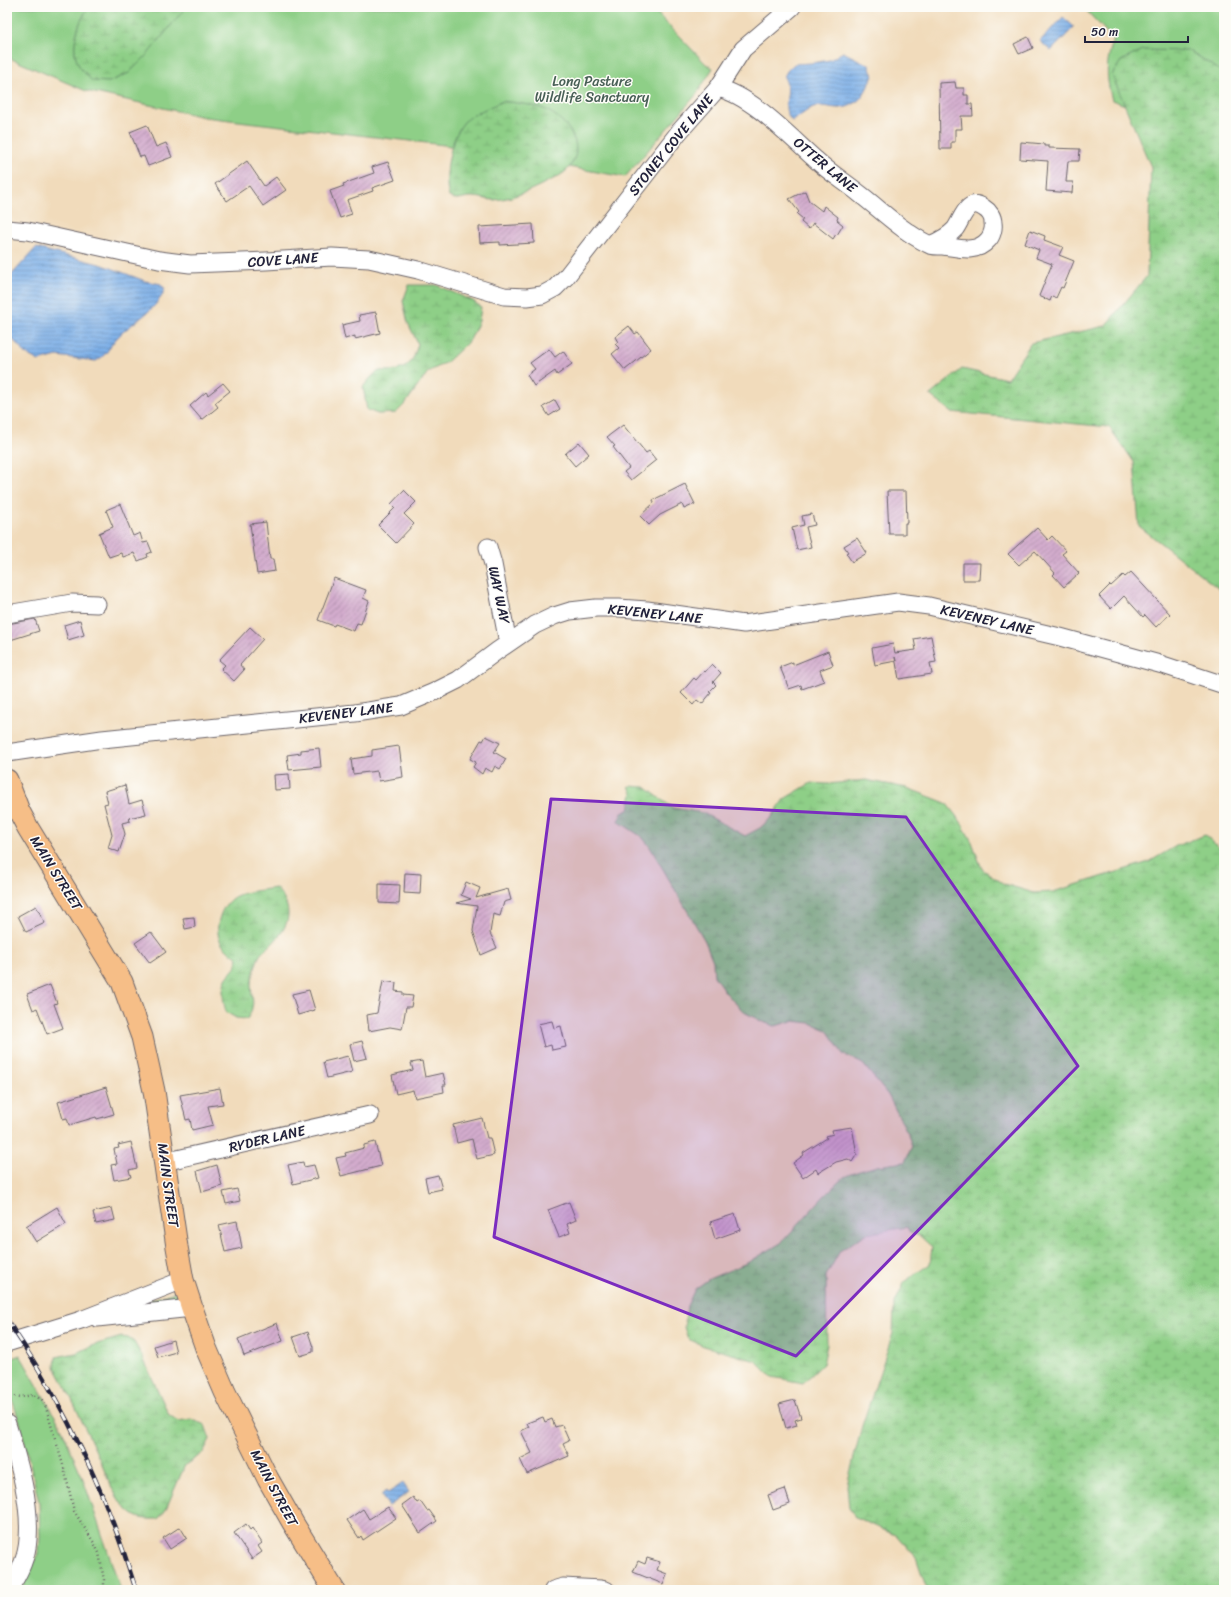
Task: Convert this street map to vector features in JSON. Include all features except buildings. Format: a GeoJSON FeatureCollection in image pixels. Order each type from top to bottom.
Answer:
{"type":"FeatureCollection","features":[{"type":"Feature","properties":{"kind":"main road","name":"MAIN STREET"},"geometry":{"type":"LineString","coordinates":[[7,780],[19,811],[28,828],[122,982],[142,1037],[154,1091],[171,1210],[183,1280],[192,1308],[206,1348],[268,1479],[334,1590]]}},
{"type":"Feature","properties":{"kind":"street","name":"STONEY COVE LANE"},"geometry":{"type":"LineString","coordinates":[[555,288],[566,277],[679,132],[718,88],[743,49],[792,7]]}},
{"type":"Feature","properties":{"kind":"street","name":"OTTER LANE"},"geometry":{"type":"LineString","coordinates":[[718,88],[730,91],[758,110],[774,122],[830,172],[901,227],[930,246]]}},
{"type":"Feature","properties":{"kind":"street","name":"COVE LANE"},"geometry":{"type":"LineString","coordinates":[[7,229],[28,231],[159,260],[190,264],[349,257],[392,263],[504,296],[527,297],[542,295],[555,288]]}},
{"type":"Feature","properties":{"kind":"street","name":"WAY WAY"},"geometry":{"type":"LineString","coordinates":[[488,547],[496,579],[508,643]]}},
{"type":"Feature","properties":{"kind":"street","name":"KEVENEY LANE"},"geometry":{"type":"LineString","coordinates":[[7,753],[102,739],[355,714],[401,706],[458,680],[535,625],[554,616],[570,611],[596,608],[647,610],[744,624],[898,602],[929,606],[1060,637],[1163,664],[1224,685]]}},
{"type":"Feature","properties":{"kind":"street"},"geometry":{"type":"LineString","coordinates":[[7,614],[72,603],[97,604]]}},
{"type":"Feature","properties":{"kind":"street","name":"RYDER LANE"},"geometry":{"type":"LineString","coordinates":[[164,1162],[370,1115]]}},
{"type":"Feature","properties":{"kind":"street"},"geometry":{"type":"LineString","coordinates":[[7,1343],[81,1320],[183,1280]]}},
{"type":"Feature","properties":{"kind":"street"},"geometry":{"type":"LineString","coordinates":[[81,1320],[192,1308]]}},
{"type":"Feature","properties":{"kind":"street"},"geometry":{"type":"LineString","coordinates":[[7,1424],[22,1478],[27,1511],[28,1540],[23,1560],[14,1581],[8,1590]]}},
{"type":"Feature","properties":{"kind":"street"},"geometry":{"type":"LineString","coordinates":[[553,1590],[563,1587],[602,1588],[606,1590]]}},
{"type":"Feature","properties":{"kind":"path"},"geometry":{"type":"LineString","coordinates":[[7,1395],[21,1397],[33,1395],[42,1400],[46,1408],[64,1468],[74,1511],[99,1553],[104,1580],[104,1590]]}},
{"type":"Feature","properties":{"kind":"highlighted area"},"geometry":{"type":"Polygon","coordinates":[[[551,799],[906,817],[1078,1066],[796,1356],[494,1237],[551,799]]]}},
{"type":"Feature","properties":{"kind":"green space","name":"Long Pasture Wildlife Sanctuary"},"geometry":{"type":"Polygon","coordinates":[[[7,7],[651,7],[706,64],[713,68],[696,95],[625,177],[444,145],[204,117],[86,91],[7,57],[7,7]]]}},
{"type":"Feature","properties":{"kind":"green space"},"geometry":{"type":"Polygon","coordinates":[[[89,7],[186,7],[147,55],[129,73],[109,82],[92,81],[79,66],[76,57],[76,34],[89,7]]]}},
{"type":"Feature","properties":{"kind":"green space"},"geometry":{"type":"Polygon","coordinates":[[[1083,7],[1224,7],[1224,188],[1169,122],[1112,100],[1107,70],[1109,55],[1114,40],[1083,7]]]}},
{"type":"Feature","properties":{"kind":"green space"},"geometry":{"type":"Polygon","coordinates":[[[1143,50],[1190,51],[1224,73],[1224,593],[1139,526],[1134,462],[1109,427],[951,412],[930,395],[962,369],[1007,379],[1031,343],[1105,326],[1147,276],[1151,167],[1112,75],[1121,61],[1143,50]]]}},
{"type":"Feature","properties":{"kind":"green space"},"geometry":{"type":"Polygon","coordinates":[[[503,101],[546,110],[564,123],[574,138],[576,146],[576,154],[573,162],[567,170],[558,176],[512,197],[489,200],[476,197],[456,199],[449,197],[447,188],[447,169],[455,138],[459,129],[464,122],[472,116],[503,101]]]}},
{"type":"Feature","properties":{"kind":"green space"},"geometry":{"type":"Polygon","coordinates":[[[409,285],[436,285],[473,301],[481,307],[479,321],[470,340],[447,362],[428,372],[405,404],[396,413],[378,414],[367,410],[363,387],[379,371],[398,370],[407,365],[413,359],[418,344],[408,323],[403,301],[409,285]]]}},
{"type":"Feature","properties":{"kind":"green space"},"geometry":{"type":"Polygon","coordinates":[[[866,780],[907,788],[946,803],[961,822],[972,842],[982,869],[1004,884],[1034,893],[1053,892],[1149,862],[1176,846],[1205,835],[1224,852],[1224,1590],[927,1590],[916,1557],[897,1536],[855,1517],[849,1508],[847,1485],[862,1426],[893,1333],[894,1305],[905,1281],[930,1264],[932,1247],[920,1236],[910,1233],[907,1227],[866,1234],[840,1251],[826,1276],[827,1345],[823,1364],[803,1383],[772,1377],[756,1361],[704,1346],[688,1339],[684,1327],[687,1306],[695,1289],[709,1279],[749,1262],[781,1243],[826,1194],[844,1177],[877,1166],[905,1162],[912,1146],[907,1132],[888,1095],[863,1064],[843,1054],[827,1030],[811,1023],[792,1021],[775,1026],[763,1022],[744,1012],[726,993],[714,976],[713,961],[705,941],[650,847],[642,837],[618,821],[622,813],[629,810],[632,793],[629,786],[645,787],[673,808],[703,813],[745,836],[760,828],[772,817],[784,799],[811,783],[828,784],[866,780]]]}},
{"type":"Feature","properties":{"kind":"green space"},"geometry":{"type":"Polygon","coordinates":[[[276,888],[286,903],[288,910],[286,923],[278,937],[261,953],[258,959],[251,983],[253,1005],[250,1014],[247,1019],[236,1018],[226,1012],[223,988],[226,979],[235,968],[238,958],[225,948],[219,938],[218,925],[220,917],[226,904],[236,896],[276,888]]]}},
{"type":"Feature","properties":{"kind":"green space"},"geometry":{"type":"Polygon","coordinates":[[[175,1292],[177,1293],[178,1301],[132,1306],[175,1292]]]}},
{"type":"Feature","properties":{"kind":"green space"},"geometry":{"type":"Polygon","coordinates":[[[122,1337],[128,1338],[134,1342],[169,1415],[178,1421],[191,1419],[205,1425],[210,1439],[203,1453],[185,1465],[165,1511],[158,1519],[145,1519],[135,1516],[120,1502],[55,1367],[56,1357],[76,1353],[97,1344],[122,1337]]]}},
{"type":"Feature","properties":{"kind":"green space"},"geometry":{"type":"Polygon","coordinates":[[[20,1355],[60,1425],[83,1479],[121,1590],[24,1590],[24,1583],[39,1551],[40,1537],[39,1502],[20,1423],[7,1384],[7,1360],[20,1355]]]}},
{"type":"Feature","properties":{"kind":"water"},"geometry":{"type":"Polygon","coordinates":[[[1063,17],[1074,27],[1051,51],[1040,41],[1063,17]]]}},
{"type":"Feature","properties":{"kind":"water"},"geometry":{"type":"Polygon","coordinates":[[[843,52],[869,65],[873,76],[861,98],[852,105],[846,107],[813,107],[792,121],[786,110],[788,90],[784,77],[787,71],[794,64],[830,60],[843,52]]]}},
{"type":"Feature","properties":{"kind":"water"},"geometry":{"type":"Polygon","coordinates":[[[36,248],[103,265],[145,281],[161,284],[165,289],[156,305],[121,334],[105,354],[96,361],[57,356],[39,361],[26,354],[7,333],[7,280],[36,248]]]}},
{"type":"Feature","properties":{"kind":"water"},"geometry":{"type":"Polygon","coordinates":[[[403,1483],[409,1492],[389,1506],[382,1497],[382,1494],[386,1491],[388,1493],[403,1483]]]}},
{"type":"Feature","properties":{"kind":"railway"},"geometry":{"type":"LineString","coordinates":[[7,1320],[47,1383],[82,1450],[111,1519],[136,1590]]}}]}
